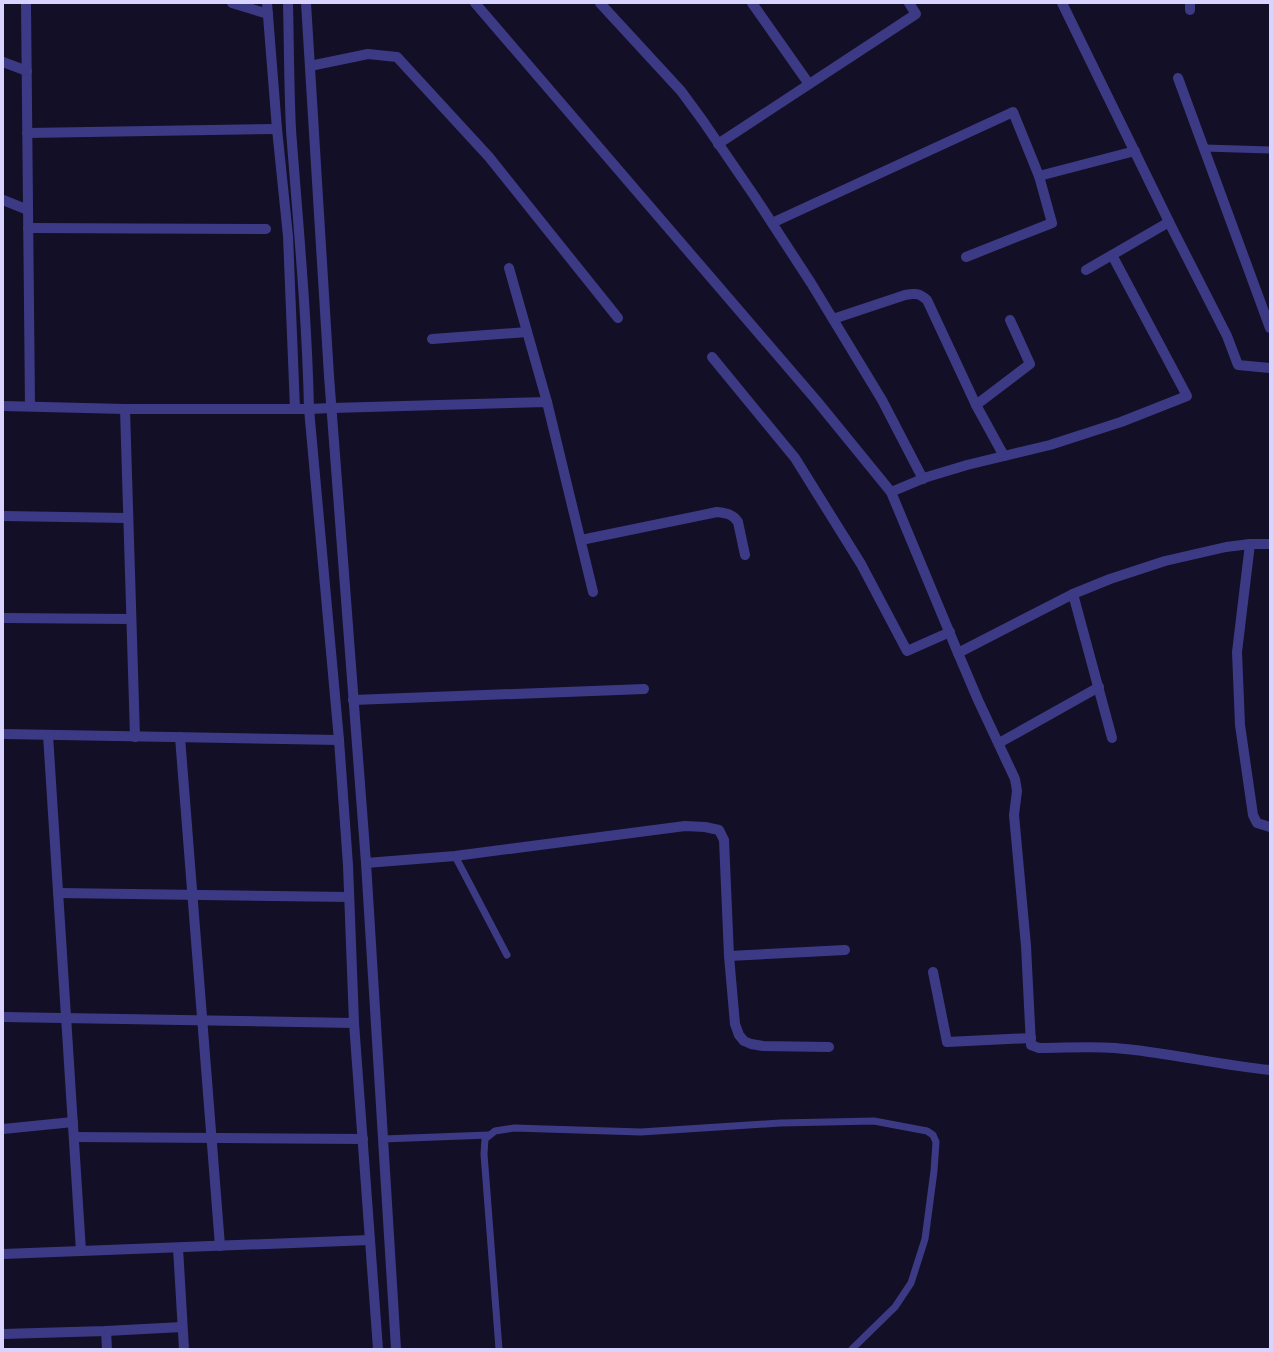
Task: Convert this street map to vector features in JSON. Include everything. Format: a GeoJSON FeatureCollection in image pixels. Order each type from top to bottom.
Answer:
{"type":"FeatureCollection","features":[{"type":"Feature","properties":{"kind":"street"},"geometry":{"type":"LineString","coordinates":[[26,3],[30,406]]}},
{"type":"Feature","properties":{"kind":"street"},"geometry":{"type":"LineString","coordinates":[[232,3],[268,14]]}},
{"type":"Feature","properties":{"kind":"street"},"geometry":{"type":"LineString","coordinates":[[267,3],[277,129],[288,236],[295,409]]}},
{"type":"Feature","properties":{"kind":"street"},"geometry":{"type":"LineString","coordinates":[[288,3],[291,129],[300,236],[308,369],[308,409],[339,740],[348,864],[354,1023],[364,1139],[378,1349]]}},
{"type":"Feature","properties":{"kind":"street"},"geometry":{"type":"LineString","coordinates":[[306,3],[332,408],[366,863],[396,1349]]}},
{"type":"Feature","properties":{"kind":"street"},"geometry":{"type":"LineString","coordinates":[[475,3],[816,400],[891,492],[978,700],[1015,779],[1017,792],[1014,815],[1026,946],[1031,1045],[1039,1048],[1114,1048],[1147,1051],[1239,1067],[1270,1070]]}},
{"type":"Feature","properties":{"kind":"street"},"geometry":{"type":"LineString","coordinates":[[600,3],[681,91],[772,223],[882,400],[923,479]]}},
{"type":"Feature","properties":{"kind":"street"},"geometry":{"type":"LineString","coordinates":[[752,3],[809,84]]}},
{"type":"Feature","properties":{"kind":"street"},"geometry":{"type":"LineString","coordinates":[[718,144],[916,14],[909,3]]}},
{"type":"Feature","properties":{"kind":"street"},"geometry":{"type":"LineString","coordinates":[[1062,3],[1169,222],[1227,336],[1238,364],[1270,368]]}},
{"type":"Feature","properties":{"kind":"street"},"geometry":{"type":"LineString","coordinates":[[310,66],[368,54],[397,57],[489,156],[618,318]]}},
{"type":"Feature","properties":{"kind":"street"},"geometry":{"type":"LineString","coordinates":[[3,62],[27,71]]}},
{"type":"Feature","properties":{"kind":"street"},"geometry":{"type":"LineString","coordinates":[[1178,78],[1270,328]]}},
{"type":"Feature","properties":{"kind":"street"},"geometry":{"type":"LineString","coordinates":[[772,223],[1013,112],[1039,176],[1052,223],[966,257]]}},
{"type":"Feature","properties":{"kind":"street"},"geometry":{"type":"LineString","coordinates":[[27,133],[277,129]]}},
{"type":"Feature","properties":{"kind":"street"},"geometry":{"type":"LineString","coordinates":[[1039,176],[1135,151]]}},
{"type":"Feature","properties":{"kind":"street"},"geometry":{"type":"LineString","coordinates":[[3,200],[28,210]]}},
{"type":"Feature","properties":{"kind":"street"},"geometry":{"type":"LineString","coordinates":[[1086,270],[1169,222]]}},
{"type":"Feature","properties":{"kind":"street"},"geometry":{"type":"LineString","coordinates":[[28,228],[266,230]]}},
{"type":"Feature","properties":{"kind":"street"},"geometry":{"type":"LineString","coordinates":[[891,492],[923,479],[967,465],[1050,445],[1121,422],[1187,396],[1112,255]]}},
{"type":"Feature","properties":{"kind":"street"},"geometry":{"type":"LineString","coordinates":[[509,268],[547,402],[593,592]]}},
{"type":"Feature","properties":{"kind":"street"},"geometry":{"type":"LineString","coordinates":[[833,319],[915,293],[921,295],[927,300],[976,405],[1004,456]]}},
{"type":"Feature","properties":{"kind":"street"},"geometry":{"type":"LineString","coordinates":[[976,405],[1030,364],[1010,320]]}},
{"type":"Feature","properties":{"kind":"street"},"geometry":{"type":"LineString","coordinates":[[432,339],[527,332]]}},
{"type":"Feature","properties":{"kind":"street"},"geometry":{"type":"LineString","coordinates":[[712,358],[795,458],[861,564],[907,651],[950,632]]}},
{"type":"Feature","properties":{"kind":"street"},"geometry":{"type":"LineString","coordinates":[[3,406],[124,409],[308,409],[547,402]]}},
{"type":"Feature","properties":{"kind":"street"},"geometry":{"type":"LineString","coordinates":[[124,409],[135,736]]}},
{"type":"Feature","properties":{"kind":"street"},"geometry":{"type":"LineString","coordinates":[[581,540],[717,512],[725,512],[735,518],[738,522],[745,555]]}},
{"type":"Feature","properties":{"kind":"street"},"geometry":{"type":"LineString","coordinates":[[3,516],[128,518]]}},
{"type":"Feature","properties":{"kind":"street"},"geometry":{"type":"LineString","coordinates":[[958,653],[1074,594],[1110,579],[1165,561],[1226,547],[1250,544],[1270,544]]}},
{"type":"Feature","properties":{"kind":"street"},"geometry":{"type":"LineString","coordinates":[[1250,544],[1237,652],[1240,725],[1253,815],[1257,823],[1270,827]]}},
{"type":"Feature","properties":{"kind":"street"},"geometry":{"type":"LineString","coordinates":[[1074,594],[1112,738]]}},
{"type":"Feature","properties":{"kind":"street"},"geometry":{"type":"LineString","coordinates":[[3,618],[131,619]]}},
{"type":"Feature","properties":{"kind":"street"},"geometry":{"type":"LineString","coordinates":[[998,743],[1099,687]]}},
{"type":"Feature","properties":{"kind":"street"},"geometry":{"type":"LineString","coordinates":[[353,700],[644,689]]}},
{"type":"Feature","properties":{"kind":"street"},"geometry":{"type":"LineString","coordinates":[[3,734],[339,740]]}},
{"type":"Feature","properties":{"kind":"street"},"geometry":{"type":"LineString","coordinates":[[48,735],[81,1251]]}},
{"type":"Feature","properties":{"kind":"street"},"geometry":{"type":"LineString","coordinates":[[180,737],[220,1246]]}},
{"type":"Feature","properties":{"kind":"street"},"geometry":{"type":"LineString","coordinates":[[366,863],[455,856],[684,826],[705,827],[719,830],[724,840],[729,956],[735,1024],[739,1035],[744,1041],[763,1046],[829,1047]]}},
{"type":"Feature","properties":{"kind":"street"},"geometry":{"type":"LineString","coordinates":[[58,893],[349,897]]}},
{"type":"Feature","properties":{"kind":"street"},"geometry":{"type":"LineString","coordinates":[[729,956],[845,950]]}},
{"type":"Feature","properties":{"kind":"street"},"geometry":{"type":"LineString","coordinates":[[933,972],[947,1042],[1031,1038]]}},
{"type":"Feature","properties":{"kind":"street"},"geometry":{"type":"LineString","coordinates":[[3,1017],[354,1023]]}},
{"type":"Feature","properties":{"kind":"street"},"geometry":{"type":"LineString","coordinates":[[3,1129],[73,1122]]}},
{"type":"Feature","properties":{"kind":"street"},"geometry":{"type":"LineString","coordinates":[[74,1137],[364,1139]]}},
{"type":"Feature","properties":{"kind":"street"},"geometry":{"type":"LineString","coordinates":[[3,1254],[370,1240]]}},
{"type":"Feature","properties":{"kind":"street"},"geometry":{"type":"LineString","coordinates":[[178,1248],[184,1349]]}},
{"type":"Feature","properties":{"kind":"street"},"geometry":{"type":"LineString","coordinates":[[3,1334],[182,1327]]}},
{"type":"Feature","properties":{"kind":"street"},"geometry":{"type":"LineString","coordinates":[[106,1331],[106,1349]]}},
{"type":"Feature","properties":{"kind":"lane"},"geometry":{"type":"LineString","coordinates":[[1204,148],[1270,150]]}},
{"type":"Feature","properties":{"kind":"lane"},"geometry":{"type":"LineString","coordinates":[[455,856],[507,955]]}},
{"type":"Feature","properties":{"kind":"lane"},"geometry":{"type":"LineString","coordinates":[[499,1349],[484,1154],[485,1140],[494,1131],[514,1128],[641,1132],[780,1123],[874,1121],[927,1130],[933,1135],[936,1142],[934,1172],[925,1238],[911,1283],[895,1307],[852,1349]]}},
{"type":"Feature","properties":{"kind":"lane"},"geometry":{"type":"LineString","coordinates":[[383,1139],[489,1135]]}}]}
